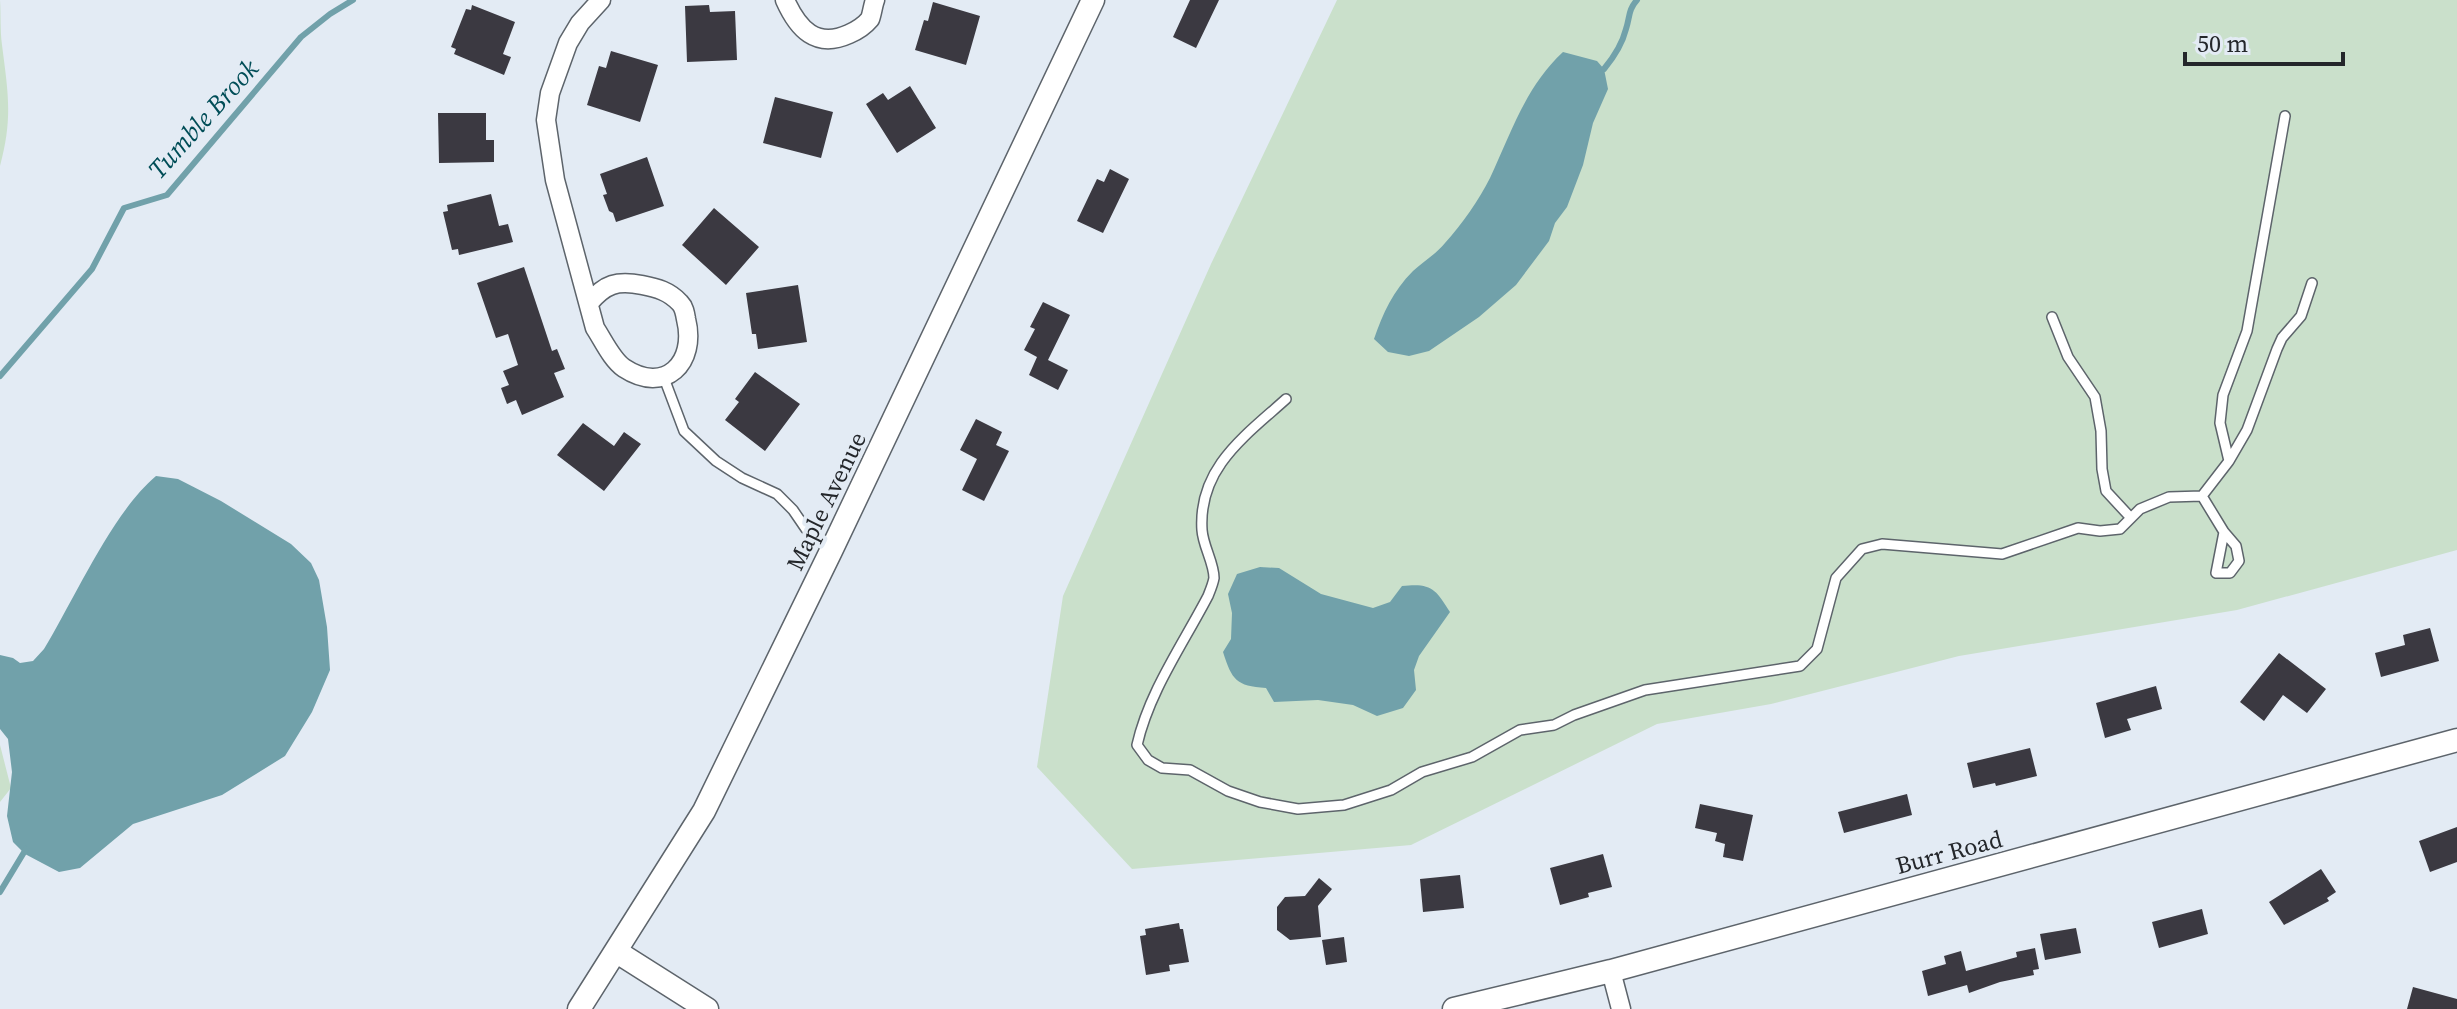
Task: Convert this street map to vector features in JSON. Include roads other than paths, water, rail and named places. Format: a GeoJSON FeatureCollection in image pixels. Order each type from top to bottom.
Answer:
{"type":"FeatureCollection","features":[{"type":"Feature","properties":{"kind":"street"},"geometry":{"type":"LineString","coordinates":[[589,303],[602,287],[628,282],[664,290],[683,305],[688,325],[689,346],[678,369],[664,378],[644,376],[622,367],[595,328],[555,180],[546,120],[558,67],[580,23],[601,0]]}},
{"type":"Feature","properties":{"kind":"street"},"geometry":{"type":"LineString","coordinates":[[785,0],[802,28],[818,39],[837,39],[856,32],[869,19],[875,0]]}},
{"type":"Feature","properties":{"kind":"street","name":"Maple Avenue"},"geometry":{"type":"LineString","coordinates":[[579,1009],[704,811],[1093,0]]}},
{"type":"Feature","properties":{"kind":"street","name":"Burr Road"},"geometry":{"type":"LineString","coordinates":[[1454,1009],[1611,971],[2457,740]]}},
{"type":"Feature","properties":{"kind":"street"},"geometry":{"type":"LineString","coordinates":[[617,952],[707,1009]]}},
{"type":"Feature","properties":{"kind":"street"},"geometry":{"type":"LineString","coordinates":[[1611,971],[1621,1009]]}},
{"type":"Feature","properties":{"kind":"lane"},"geometry":{"type":"LineString","coordinates":[[2229,461],[2220,423],[2223,395],[2247,331],[2285,116]]}},
{"type":"Feature","properties":{"kind":"lane"},"geometry":{"type":"LineString","coordinates":[[2202,496],[2229,461],[2247,430],[2277,349],[2282,338],[2301,316],[2312,283]]}},
{"type":"Feature","properties":{"kind":"lane"},"geometry":{"type":"LineString","coordinates":[[2052,317],[2068,357],[2095,397],[2106,491],[2131,518]]}},
{"type":"Feature","properties":{"kind":"lane"},"geometry":{"type":"LineString","coordinates":[[664,378],[684,431],[716,461],[742,478],[777,494],[806,529],[831,551]]}},
{"type":"Feature","properties":{"kind":"lane"},"geometry":{"type":"LineString","coordinates":[[1286,399],[1245,436],[1212,473],[1202,507],[1202,533],[1214,578],[1208,596],[1152,701],[1137,745],[1148,760],[1162,768],[1190,770],[1249,799],[1298,809],[1344,805],[1391,790],[1422,772],[1472,757],[1520,730],[1554,725],[1645,690],[1800,666],[1817,649],[1836,578],[1862,549],[1882,544],[2002,554],[2078,528],[2100,531],[2120,529],[2140,509],[2169,497],[2202,496]]}},
{"type":"Feature","properties":{"kind":"lane"},"geometry":{"type":"LineString","coordinates":[[2202,496],[2224,532]]}},
{"type":"Feature","properties":{"kind":"water"},"geometry":{"type":"Polygon","coordinates":[[[1563,52],[1597,61],[1604,69],[1608,89],[1593,123],[1583,165],[1567,207],[1555,223],[1549,241],[1516,285],[1479,317],[1429,351],[1409,356],[1388,352],[1374,339],[1389,303],[1413,271],[1441,247],[1470,212],[1490,178],[1529,95],[1563,52]]]}},
{"type":"Feature","properties":{"kind":"water"},"geometry":{"type":"Polygon","coordinates":[[[156,476],[178,479],[221,501],[291,544],[311,563],[319,580],[330,670],[312,712],[285,756],[222,795],[133,824],[80,868],[59,872],[25,854],[13,842],[7,816],[12,772],[8,739],[0,729],[0,655],[20,663],[33,661],[44,649],[109,534],[124,511],[156,476]]]}},
{"type":"Feature","properties":{"kind":"water"},"geometry":{"type":"Polygon","coordinates":[[[1260,567],[1279,568],[1321,594],[1373,608],[1390,602],[1402,586],[1420,585],[1436,592],[1450,612],[1419,656],[1414,670],[1416,690],[1403,708],[1377,716],[1353,705],[1318,700],[1274,702],[1266,688],[1237,680],[1223,652],[1231,639],[1232,613],[1228,594],[1237,574],[1260,567]]]}},
{"type":"Feature","properties":{"kind":"waterway","name":"Tumble Brook"},"geometry":{"type":"LineString","coordinates":[[0,376],[92,269],[124,208],[167,195],[301,37],[353,0]]}},
{"type":"Feature","properties":{"kind":"waterway"},"geometry":{"type":"LineString","coordinates":[[1604,69],[1620,46],[1637,0]]}},
{"type":"Feature","properties":{"kind":"waterway","name":"Tumble Brook"},"geometry":{"type":"LineString","coordinates":[[0,892],[26,849]]}}]}
